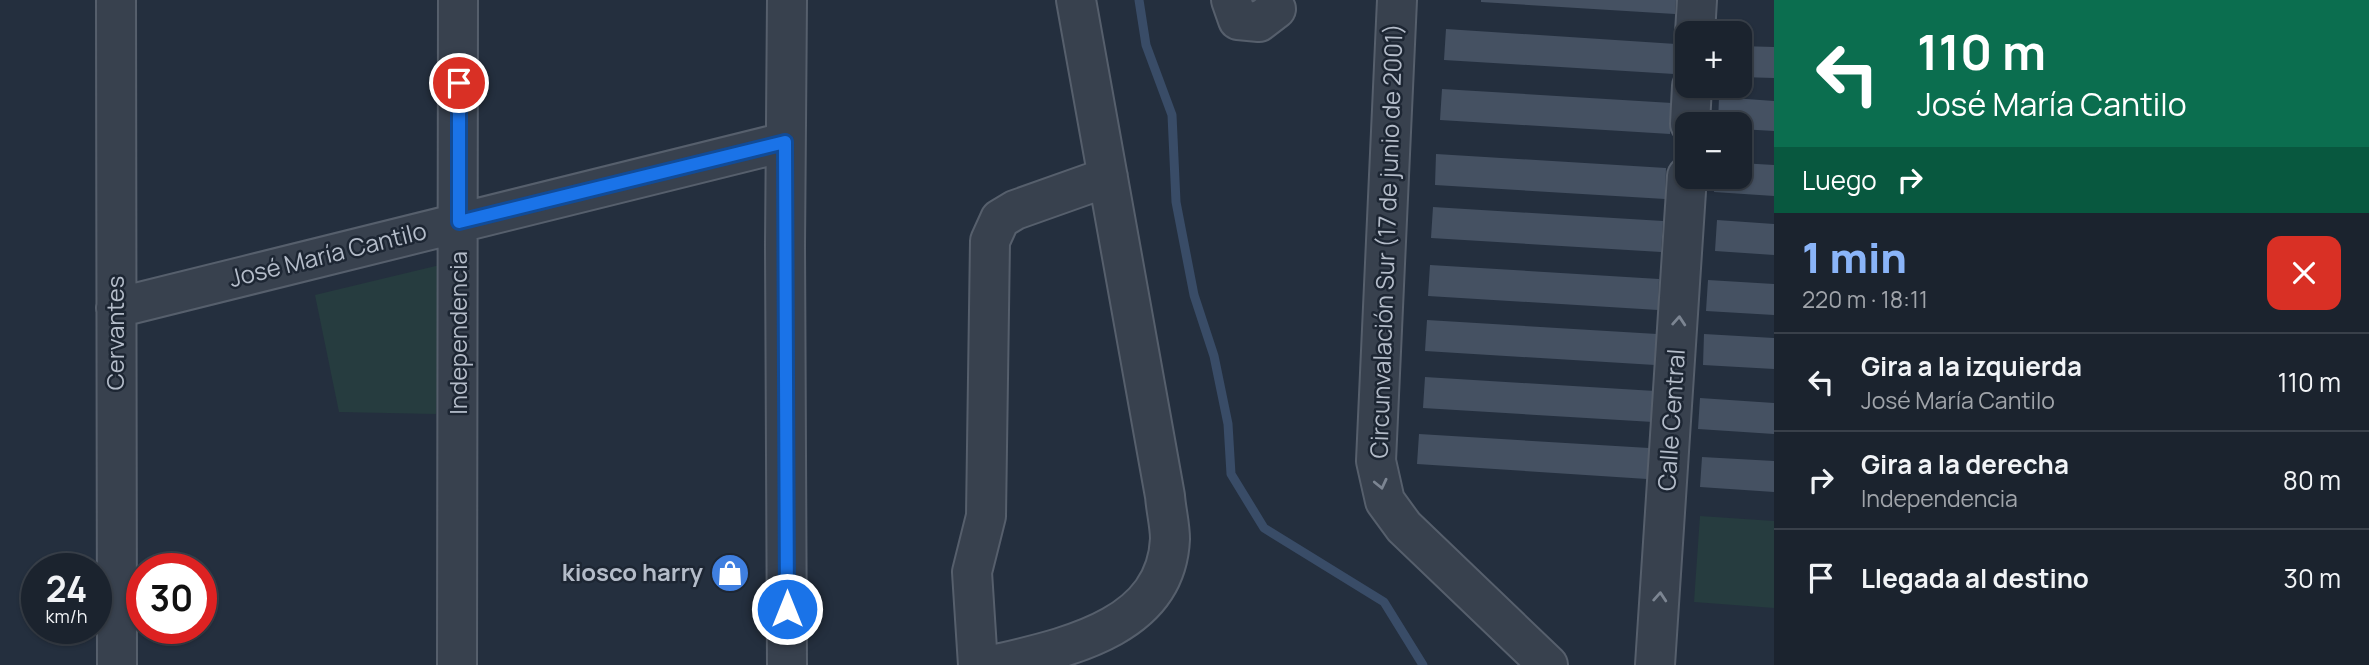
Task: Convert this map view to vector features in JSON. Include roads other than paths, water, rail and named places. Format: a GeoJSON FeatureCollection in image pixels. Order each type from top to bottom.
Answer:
{"type":"FeatureCollection","features":[{"type":"Feature","properties":{"kind":"street","name":"Cervantes"},"geometry":{"type":"LineString","coordinates":[[116,0],[117,665]]}},
{"type":"Feature","properties":{"kind":"street","name":"Independencia"},"geometry":{"type":"LineString","coordinates":[[457,665],[458,0]]}},
{"type":"Feature","properties":{"kind":"street"},"geometry":{"type":"LineString","coordinates":[[787,0],[787,665]]}},
{"type":"Feature","properties":{"kind":"street"},"geometry":{"type":"LineString","coordinates":[[993,665],[1060,657],[1140,608],[1165,568],[1170,538],[1165,496],[1076,0]]}},
{"type":"Feature","properties":{"kind":"street"},"geometry":{"type":"LineString","coordinates":[[1231,0],[1238,20],[1259,22],[1276,9]]}},
{"type":"Feature","properties":{"kind":"street","name":"Circunvalación Sur (17 de junio de 2001)"},"geometry":{"type":"LineString","coordinates":[[1397,0],[1376,461],[1385,501],[1404,527],[1548,665]]}},
{"type":"Feature","properties":{"kind":"street"},"geometry":{"type":"LineString","coordinates":[[1696,21],[1697,0]]}},
{"type":"Feature","properties":{"kind":"street","name":"José María Cantilo"},"geometry":{"type":"LineString","coordinates":[[116,308],[785,142]]}},
{"type":"Feature","properties":{"kind":"street"},"geometry":{"type":"LineString","coordinates":[[978,665],[972,572],[986,516],[990,241],[1000,219],[1015,210],[1108,177]]}},
{"type":"Feature","properties":{"kind":"street","name":"Calle Central"},"geometry":{"type":"LineString","coordinates":[[1655,665],[1686,189]]}},
{"type":"Feature","properties":{"kind":"waterway"},"geometry":{"type":"LineString","coordinates":[[1139,0],[1146,45],[1172,115],[1176,202],[1194,295],[1214,356],[1228,424],[1231,474],[1264,528],[1384,602],[1423,665]]}},
{"type":"Feature","properties":{"kind":"place","name":"kiosco harry"},"geometry":{"type":"Point","coordinates":[730,573]}}]}
